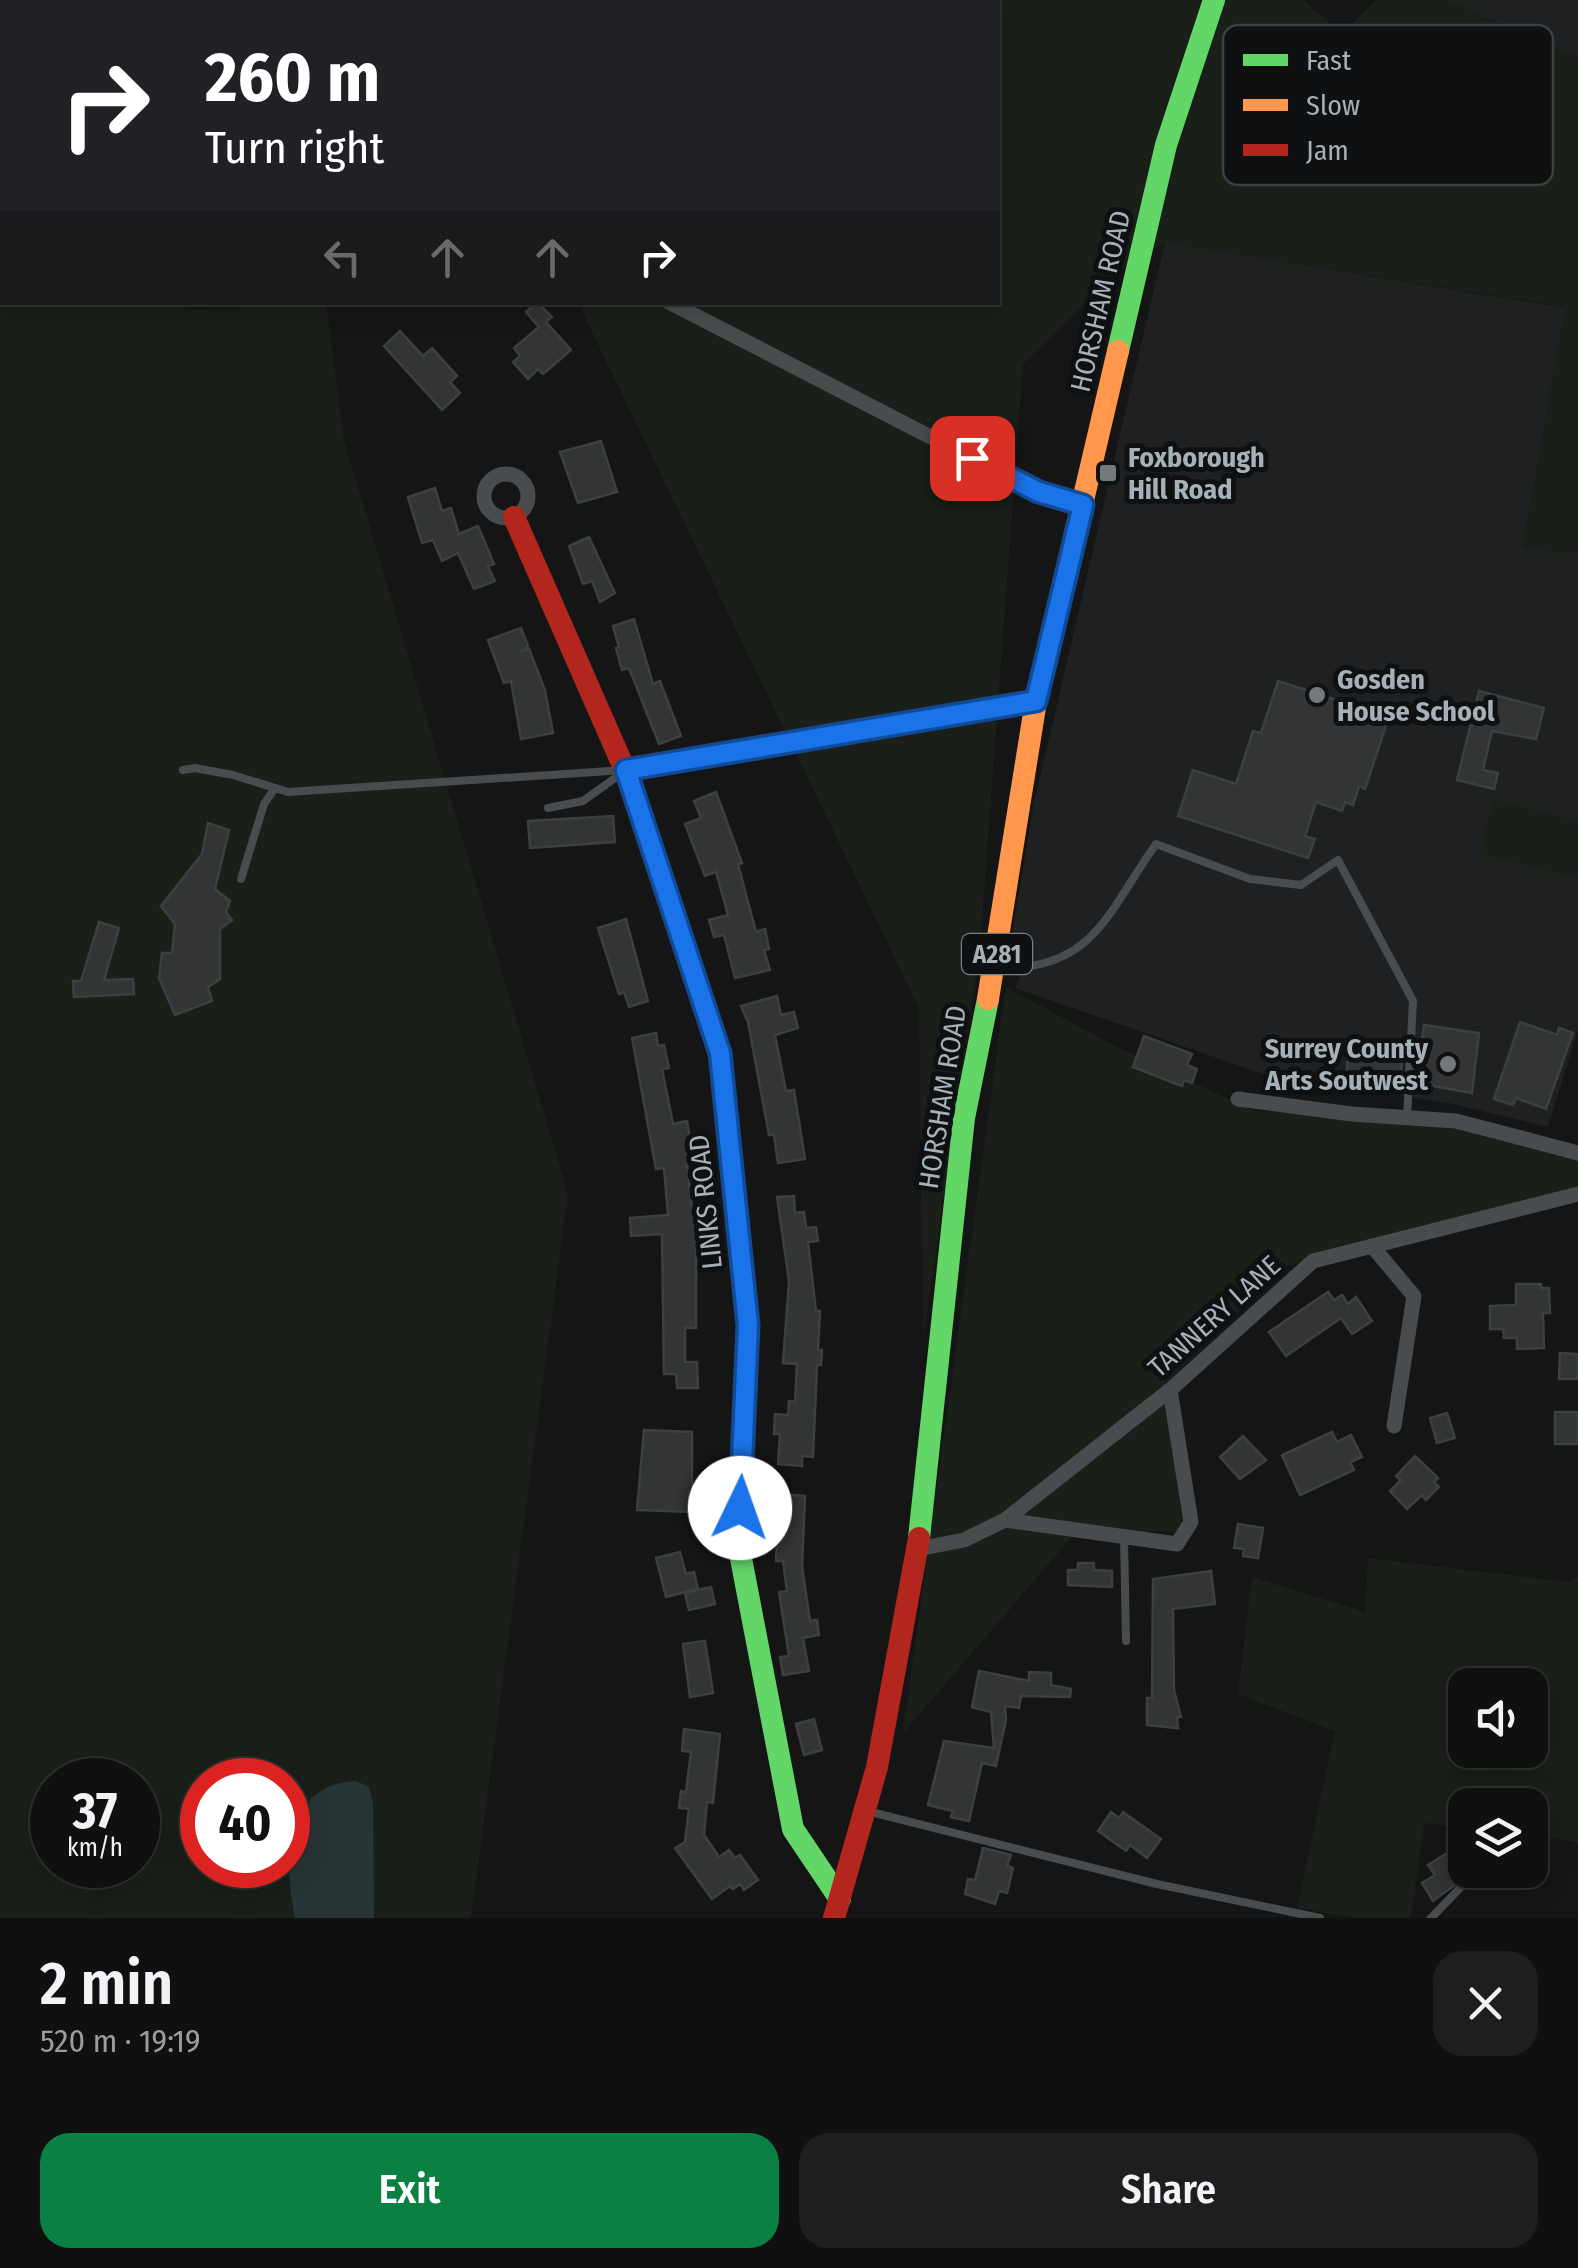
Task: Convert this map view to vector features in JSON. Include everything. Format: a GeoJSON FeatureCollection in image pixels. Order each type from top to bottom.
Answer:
{"type":"FeatureCollection","features":[{"type":"Feature","properties":{"kind":"main road","name":"HORSHAM ROAD"},"geometry":{"type":"LineString","coordinates":[[837,1909],[891,1700],[918,1548],[964,1118],[995,968],[1036,701],[1166,145],[1214,0]]}},
{"type":"Feature","properties":{"kind":"main road","name":"LINKS ROAD"},"geometry":{"type":"LineString","coordinates":[[514,517],[626,770],[720,1053],[748,1325],[738,1545],[793,1829],[837,1909]]}},
{"type":"Feature","properties":{"kind":"street"},"geometry":{"type":"LineString","coordinates":[[675,305],[1039,492],[1083,505]]}},
{"type":"Feature","properties":{"kind":"street"},"geometry":{"type":"LineString","coordinates":[[1238,1098],[1456,1121],[1578,1153]]}},
{"type":"Feature","properties":{"kind":"street","name":"TANNERY LANE"},"geometry":{"type":"LineString","coordinates":[[918,1548],[964,1540],[1006,1520],[1170,1390],[1313,1261],[1578,1194]]}},
{"type":"Feature","properties":{"kind":"street"},"geometry":{"type":"LineString","coordinates":[[1372,1246],[1414,1296],[1394,1426]]}},
{"type":"Feature","properties":{"kind":"street"},"geometry":{"type":"LineString","coordinates":[[1006,1520],[1177,1544],[1191,1522],[1170,1390]]}},
{"type":"Feature","properties":{"kind":"lane"},"geometry":{"type":"LineString","coordinates":[[183,770],[214,772],[288,792],[626,770],[1036,701]]}},
{"type":"Feature","properties":{"kind":"lane"},"geometry":{"type":"LineString","coordinates":[[548,808],[584,800],[626,770]]}},
{"type":"Feature","properties":{"kind":"lane"},"geometry":{"type":"LineString","coordinates":[[241,878],[264,804],[275,788]]}},
{"type":"Feature","properties":{"kind":"lane"},"geometry":{"type":"LineString","coordinates":[[995,968],[1024,969],[1085,946],[1156,844],[1250,879],[1301,885],[1338,860],[1413,1001],[1407,1118]]}},
{"type":"Feature","properties":{"kind":"lane"},"geometry":{"type":"LineString","coordinates":[[1124,1537],[1126,1641]]}},
{"type":"Feature","properties":{"kind":"lane"},"geometry":{"type":"LineString","coordinates":[[865,1811],[1157,1884],[1320,1918]]}},
{"type":"Feature","properties":{"kind":"lane"},"geometry":{"type":"LineString","coordinates":[[1431,1918],[1460,1888]]}},
{"type":"Feature","properties":{"kind":"shaded area"},"geometry":{"type":"Polygon","coordinates":[[[1000,0],[1304,0],[1331,25],[1223,25],[1223,185],[1553,185],[1553,46],[1578,57],[1578,553],[1523,547],[1565,307],[1165,242],[1123,267],[1023,364],[980,948],[923,1342],[919,1008],[579,305],[1000,305],[1000,0]]]}},
{"type":"Feature","properties":{"kind":"shaded area"},"geometry":{"type":"Polygon","coordinates":[[[1376,0],[1443,0],[1502,25],[1350,25],[1376,0]]]}},
{"type":"Feature","properties":{"kind":"shaded area"},"geometry":{"type":"Polygon","coordinates":[[[1443,0],[1578,0],[1578,57],[1553,46],[1553,25],[1502,25],[1443,0]]]}},
{"type":"Feature","properties":{"kind":"shaded area","name":"Gosden House School"},"geometry":{"type":"Polygon","coordinates":[[[1165,242],[1566,308],[1523,547],[1578,553],[1578,1030],[1548,1127],[1449,1103],[1266,1075],[1015,988],[1020,976],[1031,972],[1029,944],[1011,940],[1034,803],[1165,242]]]}},
{"type":"Feature","properties":{"kind":"shaded area"},"geometry":{"type":"Polygon","coordinates":[[[0,305],[181,305],[195,310],[326,305],[344,440],[568,1194],[471,1918],[0,1918],[0,305]]]}},
{"type":"Feature","properties":{"kind":"shaded area"},"geometry":{"type":"Polygon","coordinates":[[[1493,800],[1578,821],[1578,878],[1480,854],[1493,800]]]}},
{"type":"Feature","properties":{"kind":"shaded area"},"geometry":{"type":"Polygon","coordinates":[[[1006,987],[1113,1045],[1254,1111],[1428,1116],[1578,1146],[1578,1200],[1283,1267],[1165,1384],[1183,1532],[1077,1531],[903,1733],[1006,987]]]}},
{"type":"Feature","properties":{"kind":"shaded area"},"geometry":{"type":"Polygon","coordinates":[[[1368,1558],[1568,1582],[1578,1577],[1578,1842],[1548,1838],[1548,1788],[1448,1788],[1448,1826],[1424,1823],[1411,1918],[1353,1918],[1297,1908],[1335,1731],[1238,1694],[1252,1577],[1365,1612],[1368,1558]]]}},
{"type":"Feature","properties":{"kind":"shaded area"},"geometry":{"type":"Polygon","coordinates":[[[356,1781],[369,1787],[373,1802],[374,1918],[295,1918],[290,1888],[310,1888],[310,1801],[332,1786],[356,1781]]]}},
{"type":"Feature","properties":{"kind":"building"},"geometry":{"type":"Polygon","coordinates":[[[540,305],[552,317],[546,322],[571,350],[543,374],[538,369],[528,379],[513,362],[520,356],[514,348],[539,327],[526,312],[540,305]]]}},
{"type":"Feature","properties":{"kind":"building"},"geometry":{"type":"Polygon","coordinates":[[[400,331],[423,356],[432,348],[457,376],[450,382],[460,393],[442,410],[384,346],[400,331]]]}},
{"type":"Feature","properties":{"kind":"building"},"geometry":{"type":"Polygon","coordinates":[[[601,441],[617,492],[578,503],[560,452],[601,441]]]}},
{"type":"Feature","properties":{"kind":"building"},"geometry":{"type":"Polygon","coordinates":[[[435,488],[442,511],[451,508],[459,534],[478,526],[494,564],[488,566],[495,581],[474,589],[458,553],[442,561],[433,540],[422,543],[408,497],[435,488]]]}},
{"type":"Feature","properties":{"kind":"building"},"geometry":{"type":"Polygon","coordinates":[[[589,537],[615,593],[600,602],[592,581],[583,584],[569,546],[589,537]]]}},
{"type":"Feature","properties":{"kind":"building"},"geometry":{"type":"Polygon","coordinates":[[[634,619],[653,684],[660,681],[681,736],[659,744],[629,668],[622,670],[616,648],[619,647],[613,626],[634,619]]]}},
{"type":"Feature","properties":{"kind":"building"},"geometry":{"type":"Polygon","coordinates":[[[521,628],[528,646],[523,650],[529,649],[545,690],[553,733],[521,739],[511,681],[504,683],[488,640],[521,628]]]}},
{"type":"Feature","properties":{"kind":"building"},"geometry":{"type":"Polygon","coordinates":[[[1278,681],[1367,710],[1369,702],[1391,710],[1365,789],[1359,786],[1353,805],[1345,802],[1342,811],[1316,802],[1305,836],[1315,839],[1308,858],[1178,816],[1193,770],[1236,784],[1253,731],[1261,733],[1278,681]]]}},
{"type":"Feature","properties":{"kind":"building"},"geometry":{"type":"Polygon","coordinates":[[[1479,691],[1544,708],[1536,739],[1492,731],[1483,770],[1498,773],[1494,789],[1457,780],[1479,691]]]}},
{"type":"Feature","properties":{"kind":"building"},"geometry":{"type":"Polygon","coordinates":[[[716,792],[742,863],[738,864],[756,932],[765,929],[769,949],[764,950],[770,970],[735,978],[724,935],[714,937],[709,920],[728,915],[716,872],[705,876],[685,824],[701,818],[694,801],[716,792]]]}},
{"type":"Feature","properties":{"kind":"building"},"geometry":{"type":"Polygon","coordinates":[[[613,816],[615,842],[530,848],[528,821],[613,816]]]}},
{"type":"Feature","properties":{"kind":"building"},"geometry":{"type":"Polygon","coordinates":[[[208,823],[229,830],[215,889],[230,901],[226,912],[232,920],[220,929],[220,979],[208,987],[212,1001],[175,1015],[159,978],[162,953],[172,953],[175,924],[161,906],[202,854],[208,823]]]}},
{"type":"Feature","properties":{"kind":"building"},"geometry":{"type":"Polygon","coordinates":[[[626,919],[648,1001],[629,1007],[624,992],[619,994],[598,928],[626,919]]]}},
{"type":"Feature","properties":{"kind":"building"},"geometry":{"type":"Polygon","coordinates":[[[99,922],[119,928],[104,980],[133,979],[134,994],[74,997],[73,981],[81,981],[99,922]]]}},
{"type":"Feature","properties":{"kind":"building"},"geometry":{"type":"Polygon","coordinates":[[[777,996],[781,1015],[794,1012],[798,1028],[775,1035],[786,1091],[794,1090],[805,1159],[778,1163],[748,1022],[741,1006],[777,996]]]}},
{"type":"Feature","properties":{"kind":"building"},"geometry":{"type":"Polygon","coordinates":[[[1520,1022],[1557,1035],[1559,1028],[1573,1033],[1546,1109],[1516,1098],[1513,1105],[1494,1099],[1520,1022]]]}},
{"type":"Feature","properties":{"kind":"building","name":"Surrey County Arts Soutwest"},"geometry":{"type":"Polygon","coordinates":[[[1424,1025],[1479,1033],[1472,1093],[1416,1083],[1424,1025]]]}},
{"type":"Feature","properties":{"kind":"building"},"geometry":{"type":"Polygon","coordinates":[[[656,1033],[658,1046],[664,1045],[669,1068],[662,1069],[673,1124],[687,1121],[694,1163],[687,1164],[696,1242],[696,1328],[685,1328],[685,1362],[697,1362],[698,1388],[677,1388],[676,1374],[664,1374],[662,1234],[631,1236],[630,1218],[668,1215],[664,1168],[656,1169],[632,1038],[656,1033]]]}},
{"type":"Feature","properties":{"kind":"building"},"geometry":{"type":"Polygon","coordinates":[[[1144,1036],[1192,1054],[1187,1065],[1197,1069],[1192,1083],[1184,1080],[1182,1086],[1133,1067],[1144,1036]]]}},
{"type":"Feature","properties":{"kind":"building"},"geometry":{"type":"Polygon","coordinates":[[[1349,1052],[1402,1060],[1400,1085],[1346,1077],[1349,1052]]]}},
{"type":"Feature","properties":{"kind":"building"},"geometry":{"type":"Polygon","coordinates":[[[794,1196],[795,1213],[804,1212],[806,1228],[816,1227],[818,1241],[808,1242],[816,1311],[820,1311],[818,1350],[822,1350],[821,1365],[817,1365],[813,1457],[802,1456],[802,1466],[778,1464],[780,1434],[774,1434],[775,1414],[788,1415],[789,1401],[795,1402],[797,1364],[783,1363],[789,1281],[777,1197],[794,1196]]]}},
{"type":"Feature","properties":{"kind":"building"},"geometry":{"type":"Polygon","coordinates":[[[1516,1284],[1541,1284],[1541,1288],[1549,1288],[1550,1313],[1543,1313],[1544,1348],[1517,1349],[1517,1338],[1504,1338],[1503,1329],[1490,1329],[1490,1306],[1516,1305],[1516,1284]]]}},
{"type":"Feature","properties":{"kind":"building"},"geometry":{"type":"Polygon","coordinates":[[[1328,1292],[1334,1300],[1342,1295],[1348,1304],[1356,1297],[1372,1321],[1352,1334],[1341,1318],[1286,1356],[1269,1332],[1328,1292]]]}},
{"type":"Feature","properties":{"kind":"building"},"geometry":{"type":"Polygon","coordinates":[[[1560,1353],[1578,1354],[1578,1379],[1559,1379],[1560,1353]]]}},
{"type":"Feature","properties":{"kind":"building"},"geometry":{"type":"Polygon","coordinates":[[[1555,1412],[1578,1412],[1578,1444],[1555,1444],[1555,1412]]]}},
{"type":"Feature","properties":{"kind":"building"},"geometry":{"type":"Polygon","coordinates":[[[1447,1413],[1455,1438],[1437,1443],[1430,1418],[1447,1413]]]}},
{"type":"Feature","properties":{"kind":"building"},"geometry":{"type":"Polygon","coordinates":[[[644,1430],[692,1432],[692,1512],[637,1510],[644,1430]]]}},
{"type":"Feature","properties":{"kind":"building"},"geometry":{"type":"Polygon","coordinates":[[[1332,1432],[1337,1442],[1351,1435],[1362,1457],[1350,1462],[1354,1470],[1300,1495],[1282,1455],[1332,1432]]]}},
{"type":"Feature","properties":{"kind":"building"},"geometry":{"type":"Polygon","coordinates":[[[1243,1436],[1266,1460],[1240,1479],[1220,1457],[1243,1436]]]}},
{"type":"Feature","properties":{"kind":"building"},"geometry":{"type":"Polygon","coordinates":[[[1415,1456],[1438,1478],[1434,1482],[1439,1487],[1426,1500],[1422,1495],[1407,1509],[1390,1491],[1401,1480],[1396,1476],[1415,1456]]]}},
{"type":"Feature","properties":{"kind":"building"},"geometry":{"type":"Polygon","coordinates":[[[779,1494],[805,1496],[802,1567],[810,1621],[817,1620],[819,1635],[803,1638],[809,1671],[783,1675],[780,1657],[789,1656],[779,1592],[787,1591],[783,1561],[776,1561],[779,1494]]]}},
{"type":"Feature","properties":{"kind":"building"},"geometry":{"type":"Polygon","coordinates":[[[1238,1524],[1263,1528],[1258,1558],[1243,1556],[1244,1549],[1234,1548],[1238,1524]]]}},
{"type":"Feature","properties":{"kind":"building"},"geometry":{"type":"Polygon","coordinates":[[[680,1552],[686,1574],[694,1572],[698,1589],[666,1597],[656,1558],[680,1552]]]}},
{"type":"Feature","properties":{"kind":"building"},"geometry":{"type":"Polygon","coordinates":[[[1078,1563],[1094,1563],[1094,1570],[1112,1571],[1112,1587],[1068,1585],[1068,1570],[1078,1570],[1078,1563]]]}},
{"type":"Feature","properties":{"kind":"building"},"geometry":{"type":"Polygon","coordinates":[[[1211,1571],[1215,1604],[1173,1609],[1174,1690],[1181,1717],[1177,1717],[1178,1728],[1147,1725],[1147,1698],[1152,1698],[1153,1579],[1211,1571]]]}},
{"type":"Feature","properties":{"kind":"building"},"geometry":{"type":"Polygon","coordinates":[[[711,1587],[715,1604],[689,1610],[685,1593],[711,1587]]]}},
{"type":"Feature","properties":{"kind":"building"},"geometry":{"type":"Polygon","coordinates":[[[705,1641],[713,1693],[690,1697],[683,1644],[705,1641]]]}},
{"type":"Feature","properties":{"kind":"building"},"geometry":{"type":"Polygon","coordinates":[[[979,1671],[1029,1681],[1029,1672],[1051,1673],[1051,1685],[1071,1689],[1070,1697],[1021,1696],[1019,1708],[1005,1706],[1006,1720],[996,1766],[982,1763],[969,1821],[951,1817],[953,1811],[928,1805],[944,1741],[994,1748],[991,1712],[972,1707],[979,1671]]]}},
{"type":"Feature","properties":{"kind":"building"},"geometry":{"type":"Polygon","coordinates":[[[814,1719],[822,1750],[804,1755],[796,1724],[814,1719]]]}},
{"type":"Feature","properties":{"kind":"building"},"geometry":{"type":"Polygon","coordinates":[[[684,1729],[720,1734],[713,1803],[707,1802],[704,1835],[719,1857],[729,1850],[735,1858],[740,1855],[758,1880],[744,1890],[740,1884],[733,1889],[730,1886],[712,1899],[675,1848],[685,1842],[689,1809],[679,1808],[681,1791],[686,1792],[691,1752],[682,1751],[684,1729]]]}},
{"type":"Feature","properties":{"kind":"building"},"geometry":{"type":"Polygon","coordinates":[[[1111,1812],[1119,1818],[1123,1812],[1161,1839],[1147,1858],[1130,1845],[1126,1851],[1098,1831],[1111,1812]]]}},
{"type":"Feature","properties":{"kind":"building"},"geometry":{"type":"Polygon","coordinates":[[[983,1848],[1011,1855],[1007,1866],[1013,1868],[1007,1893],[999,1891],[995,1904],[965,1894],[968,1879],[975,1880],[983,1848]]]}},
{"type":"Feature","properties":{"kind":"building"},"geometry":{"type":"Polygon","coordinates":[[[1448,1852],[1451,1888],[1433,1901],[1422,1883],[1435,1875],[1428,1865],[1448,1852]]]}},
{"type":"Feature","properties":{"kind":"traffic: fast"},"geometry":{"type":"LineString","coordinates":[[1118,351],[1166,145],[1214,0]]}},
{"type":"Feature","properties":{"kind":"traffic: fast"},"geometry":{"type":"LineString","coordinates":[[919,1538],[964,1118],[988,999]]}},
{"type":"Feature","properties":{"kind":"traffic: fast"},"geometry":{"type":"LineString","coordinates":[[739,1548],[793,1829],[840,1899]]}},
{"type":"Feature","properties":{"kind":"traffic: slow"},"geometry":{"type":"LineString","coordinates":[[988,999],[1036,701],[1118,351]]}},
{"type":"Feature","properties":{"kind":"traffic: slow"},"geometry":{"type":"LineString","coordinates":[[660,873],[720,1053],[748,1325],[739,1548]]}},
{"type":"Feature","properties":{"kind":"traffic: jam"},"geometry":{"type":"LineString","coordinates":[[514,517],[625,770],[660,873]]}},
{"type":"Feature","properties":{"kind":"traffic: jam"},"geometry":{"type":"LineString","coordinates":[[834,1918],[877,1767],[919,1538]]}},
{"type":"Feature","properties":{"kind":"place","name":"Foxborough Hill Road"},"geometry":{"type":"Point","coordinates":[1108,473]}},
{"type":"Feature","properties":{"kind":"place","name":"Gosden House School"},"geometry":{"type":"Point","coordinates":[1317,695]}},
{"type":"Feature","properties":{"kind":"place","name":"Surrey County Arts Soutwest"},"geometry":{"type":"Point","coordinates":[1448,1064]}},
{"type":"Feature","properties":{"kind":"route"},"geometry":{"type":"LineString","coordinates":[[740,1508],[748,1325],[720,1053],[626,770],[1036,701],[1083,505],[1039,492],[972,458]]}}]}
